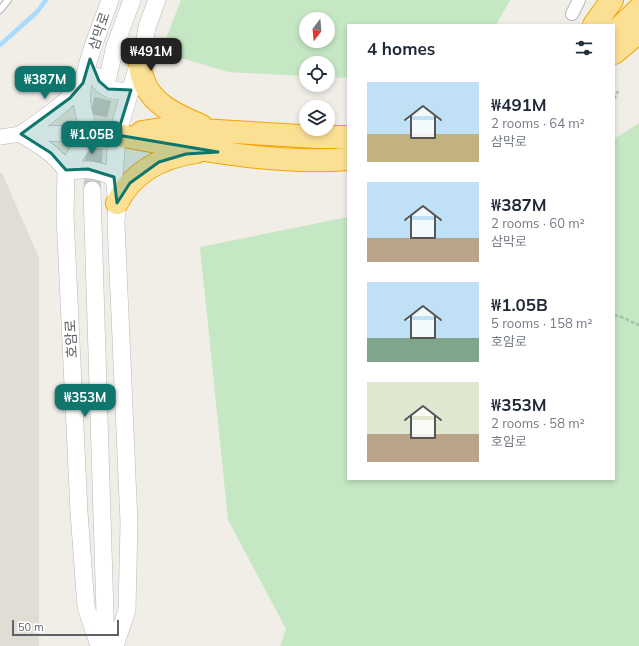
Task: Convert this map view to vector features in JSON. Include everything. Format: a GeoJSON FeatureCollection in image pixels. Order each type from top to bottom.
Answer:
{"type":"FeatureCollection","features":[{"type":"Feature","properties":{"kind":"highway"},"geometry":{"type":"LineString","coordinates":[[595,24],[612,0]]}},
{"type":"Feature","properties":{"kind":"highway"},"geometry":{"type":"LineString","coordinates":[[615,32],[639,9]]}},
{"type":"Feature","properties":{"kind":"highway"},"geometry":{"type":"LineString","coordinates":[[615,52],[639,32]]}},
{"type":"Feature","properties":{"kind":"highway"},"geometry":{"type":"LineString","coordinates":[[139,60],[143,79],[149,91],[157,101],[169,110],[214,131]]}},
{"type":"Feature","properties":{"kind":"highway"},"geometry":{"type":"LineString","coordinates":[[117,135],[167,128],[317,138],[347,137]]}},
{"type":"Feature","properties":{"kind":"highway"},"geometry":{"type":"LineString","coordinates":[[117,135],[218,152],[297,160],[347,159]]}},
{"type":"Feature","properties":{"kind":"highway"},"geometry":{"type":"LineString","coordinates":[[117,203],[123,191],[138,175],[159,162],[171,157],[186,154],[218,152]]}},
{"type":"Feature","properties":{"kind":"main road","name":"삼막로"},"geometry":{"type":"LineString","coordinates":[[90,133],[82,102],[83,83],[110,0]]}},
{"type":"Feature","properties":{"kind":"main road","name":"삼막로"},"geometry":{"type":"LineString","coordinates":[[107,81],[115,46],[132,0]]}},
{"type":"Feature","properties":{"kind":"main road"},"geometry":{"type":"LineString","coordinates":[[115,646],[127,610],[129,523],[116,223],[117,203],[114,177],[117,135],[157,0]]}},
{"type":"Feature","properties":{"kind":"main road"},"geometry":{"type":"LineString","coordinates":[[90,59],[99,82],[108,89],[115,91],[131,90]]}},
{"type":"Feature","properties":{"kind":"main road"},"geometry":{"type":"LineString","coordinates":[[66,171],[52,153],[40,144],[21,134],[46,118],[70,98],[83,83]]}},
{"type":"Feature","properties":{"kind":"main road"},"geometry":{"type":"LineString","coordinates":[[66,171],[90,133],[117,135]]}},
{"type":"Feature","properties":{"kind":"main road"},"geometry":{"type":"LineString","coordinates":[[66,171],[88,169],[114,177]]}},
{"type":"Feature","properties":{"kind":"main road","name":"호암로"},"geometry":{"type":"LineString","coordinates":[[66,171],[65,215],[79,512],[86,607],[99,646]]}},
{"type":"Feature","properties":{"kind":"main road","name":"호암로"},"geometry":{"type":"LineString","coordinates":[[92,190],[106,646]]}},
{"type":"Feature","properties":{"kind":"street"},"geometry":{"type":"LineString","coordinates":[[572,14],[579,0]]}},
{"type":"Feature","properties":{"kind":"street"},"geometry":{"type":"LineString","coordinates":[[0,137],[21,134],[90,133]]}},
{"type":"Feature","properties":{"kind":"lane"},"geometry":{"type":"LineString","coordinates":[[0,10],[8,0]]}},
{"type":"Feature","properties":{"kind":"path"},"geometry":{"type":"LineString","coordinates":[[615,97],[618,91]]}},
{"type":"Feature","properties":{"kind":"path"},"geometry":{"type":"LineString","coordinates":[[615,315],[639,325]]}},
{"type":"Feature","properties":{"kind":"highlighted area"},"geometry":{"type":"Polygon","coordinates":[[[90,59],[99,81],[108,89],[131,90],[117,135],[218,152],[186,154],[159,162],[130,183],[117,203],[114,177],[88,169],[66,170],[51,153],[21,134],[70,98],[83,83],[90,59]]]}},
{"type":"Feature","properties":{"kind":"shaded area"},"geometry":{"type":"Polygon","coordinates":[[[0,173],[2,173],[39,258],[39,646],[0,646],[0,173]]]}},
{"type":"Feature","properties":{"kind":"green space"},"geometry":{"type":"Polygon","coordinates":[[[181,0],[510,0],[497,24],[347,24],[347,78],[335,77],[335,56],[299,56],[299,76],[228,72],[161,52],[181,0]]]}},
{"type":"Feature","properties":{"kind":"green space"},"geometry":{"type":"Polygon","coordinates":[[[639,123],[639,646],[280,646],[286,629],[228,520],[200,247],[347,217],[347,480],[615,480],[615,138],[639,123]]]}},
{"type":"Feature","properties":{"kind":"waterway"},"geometry":{"type":"LineString","coordinates":[[0,45],[37,12],[46,0]]}},
{"type":"Feature","properties":{"kind":"tunnel"},"geometry":{"type":"LineString","coordinates":[[92,190],[95,133],[107,81]]}}]}
